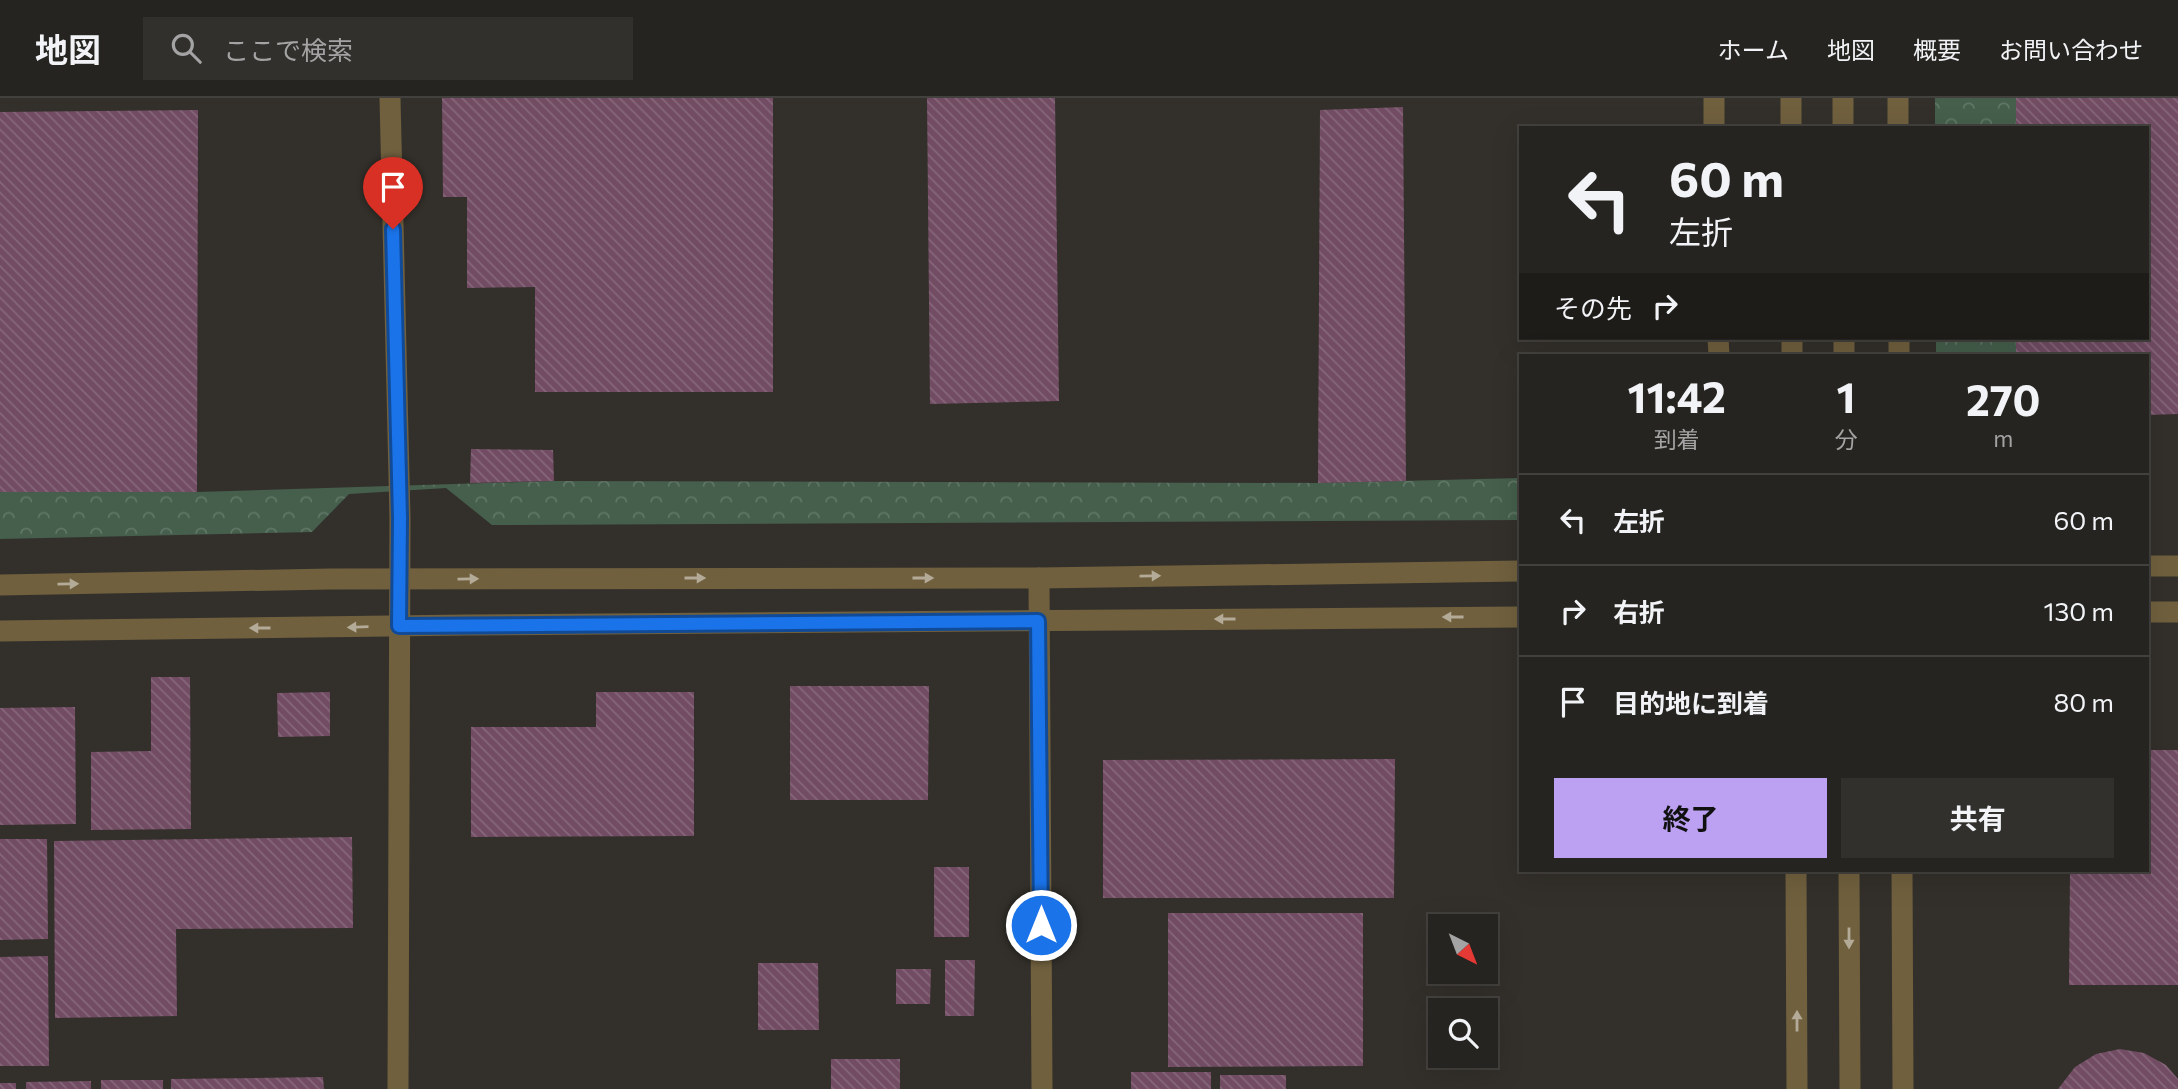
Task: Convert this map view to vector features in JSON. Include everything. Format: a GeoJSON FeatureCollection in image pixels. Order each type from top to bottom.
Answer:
{"type":"FeatureCollection","features":[{"type":"Feature","properties":{"kind":"street"},"geometry":{"type":"LineString","coordinates":[[390,98],[400,518],[398,1089]]}},
{"type":"Feature","properties":{"kind":"street"},"geometry":{"type":"LineString","coordinates":[[1714,98],[1714,126]]}},
{"type":"Feature","properties":{"kind":"street"},"geometry":{"type":"LineString","coordinates":[[1791,98],[1791,126]]}},
{"type":"Feature","properties":{"kind":"street"},"geometry":{"type":"LineString","coordinates":[[1843,98],[1843,126]]}},
{"type":"Feature","properties":{"kind":"street"},"geometry":{"type":"LineString","coordinates":[[1898,98],[1898,126]]}},
{"type":"Feature","properties":{"kind":"street"},"geometry":{"type":"LineString","coordinates":[[2149,566],[2178,566]]}},
{"type":"Feature","properties":{"kind":"street"},"geometry":{"type":"LineString","coordinates":[[0,585],[399,580],[1039,578],[1519,571]]}},
{"type":"Feature","properties":{"kind":"street"},"geometry":{"type":"LineString","coordinates":[[1039,578],[1042,1089]]}},
{"type":"Feature","properties":{"kind":"street"},"geometry":{"type":"LineString","coordinates":[[2149,612],[2178,612]]}},
{"type":"Feature","properties":{"kind":"street"},"geometry":{"type":"LineString","coordinates":[[0,631],[1519,617]]}},
{"type":"Feature","properties":{"kind":"street"},"geometry":{"type":"LineString","coordinates":[[1796,872],[1797,1089]]}},
{"type":"Feature","properties":{"kind":"street"},"geometry":{"type":"LineString","coordinates":[[1849,872],[1850,1089]]}},
{"type":"Feature","properties":{"kind":"street"},"geometry":{"type":"LineString","coordinates":[[1902,872],[1903,1089]]}},
{"type":"Feature","properties":{"kind":"green space"},"geometry":{"type":"Polygon","coordinates":[[[1935,98],[2016,98],[2016,126],[1935,126],[1935,98]]]}},
{"type":"Feature","properties":{"kind":"green space"},"geometry":{"type":"Polygon","coordinates":[[[1936,340],[2016,340],[2016,354],[1936,354],[1936,340]]]}},
{"type":"Feature","properties":{"kind":"green space"},"geometry":{"type":"Polygon","coordinates":[[[1519,478],[1519,520],[492,525],[446,488],[349,494],[312,532],[0,539],[0,491],[197,492],[554,481],[1318,483],[1519,478]]]}},
{"type":"Feature","properties":{"kind":"building"},"geometry":{"type":"Polygon","coordinates":[[[442,98],[773,98],[773,392],[535,392],[535,287],[467,288],[467,197],[443,197],[442,98]]]}},
{"type":"Feature","properties":{"kind":"building"},"geometry":{"type":"Polygon","coordinates":[[[927,98],[1055,98],[1059,401],[930,404],[927,98]]]}},
{"type":"Feature","properties":{"kind":"building"},"geometry":{"type":"Polygon","coordinates":[[[2016,98],[2178,98],[2178,414],[2149,415],[2149,354],[2016,354],[2016,340],[2149,340],[2149,126],[2016,126],[2016,98]]]}},
{"type":"Feature","properties":{"kind":"building"},"geometry":{"type":"Polygon","coordinates":[[[1403,107],[1406,481],[1318,483],[1320,110],[1403,107]]]}},
{"type":"Feature","properties":{"kind":"building"},"geometry":{"type":"Polygon","coordinates":[[[198,110],[197,492],[0,492],[0,112],[198,110]]]}},
{"type":"Feature","properties":{"kind":"building"},"geometry":{"type":"Polygon","coordinates":[[[471,449],[553,450],[554,481],[470,483],[471,449]]]}},
{"type":"Feature","properties":{"kind":"building"},"geometry":{"type":"Polygon","coordinates":[[[151,677],[190,677],[191,829],[91,830],[91,752],[151,751],[151,677]]]}},
{"type":"Feature","properties":{"kind":"building"},"geometry":{"type":"Polygon","coordinates":[[[790,686],[929,686],[928,800],[790,800],[790,686]]]}},
{"type":"Feature","properties":{"kind":"building"},"geometry":{"type":"Polygon","coordinates":[[[330,692],[330,736],[278,737],[277,693],[330,692]]]}},
{"type":"Feature","properties":{"kind":"building"},"geometry":{"type":"Polygon","coordinates":[[[596,692],[694,692],[694,836],[471,837],[471,727],[596,727],[596,692]]]}},
{"type":"Feature","properties":{"kind":"building"},"geometry":{"type":"Polygon","coordinates":[[[75,707],[76,824],[0,825],[0,708],[75,707]]]}},
{"type":"Feature","properties":{"kind":"building"},"geometry":{"type":"Polygon","coordinates":[[[2149,750],[2178,750],[2178,985],[2069,985],[2070,872],[2149,872],[2149,750]]]}},
{"type":"Feature","properties":{"kind":"building"},"geometry":{"type":"Polygon","coordinates":[[[1395,759],[1394,898],[1103,898],[1103,760],[1395,759]]]}},
{"type":"Feature","properties":{"kind":"building"},"geometry":{"type":"Polygon","coordinates":[[[352,837],[353,928],[176,929],[177,1016],[55,1018],[54,841],[352,837]]]}},
{"type":"Feature","properties":{"kind":"building"},"geometry":{"type":"Polygon","coordinates":[[[0,839],[47,839],[48,939],[0,940],[0,839]]]}},
{"type":"Feature","properties":{"kind":"building"},"geometry":{"type":"Polygon","coordinates":[[[934,867],[969,867],[969,937],[934,937],[934,867]]]}},
{"type":"Feature","properties":{"kind":"building"},"geometry":{"type":"Polygon","coordinates":[[[1168,913],[1363,913],[1363,1066],[1168,1067],[1168,913]]]}},
{"type":"Feature","properties":{"kind":"building"},"geometry":{"type":"Polygon","coordinates":[[[48,956],[49,1066],[0,1066],[0,957],[48,956]]]}},
{"type":"Feature","properties":{"kind":"building"},"geometry":{"type":"Polygon","coordinates":[[[945,960],[975,960],[974,1016],[945,1016],[945,960]]]}},
{"type":"Feature","properties":{"kind":"building"},"geometry":{"type":"Polygon","coordinates":[[[758,963],[818,963],[819,1030],[758,1030],[758,963]]]}},
{"type":"Feature","properties":{"kind":"building"},"geometry":{"type":"Polygon","coordinates":[[[896,969],[931,969],[930,1004],[896,1004],[896,969]]]}},
{"type":"Feature","properties":{"kind":"building"},"geometry":{"type":"Polygon","coordinates":[[[2120,1049],[2144,1053],[2166,1065],[2178,1079],[2178,1089],[2058,1089],[2075,1067],[2096,1054],[2120,1049]]]}},
{"type":"Feature","properties":{"kind":"building"},"geometry":{"type":"Polygon","coordinates":[[[831,1059],[900,1059],[900,1089],[831,1089],[831,1059]]]}},
{"type":"Feature","properties":{"kind":"building"},"geometry":{"type":"Polygon","coordinates":[[[1131,1072],[1211,1072],[1211,1089],[1131,1089],[1131,1072]]]}},
{"type":"Feature","properties":{"kind":"building"},"geometry":{"type":"Polygon","coordinates":[[[1220,1075],[1286,1075],[1286,1089],[1220,1089],[1220,1075]]]}},
{"type":"Feature","properties":{"kind":"building"},"geometry":{"type":"Polygon","coordinates":[[[323,1077],[324,1089],[171,1089],[171,1079],[323,1077]]]}},
{"type":"Feature","properties":{"kind":"building"},"geometry":{"type":"Polygon","coordinates":[[[101,1080],[163,1080],[163,1089],[101,1089],[101,1080]]]}},
{"type":"Feature","properties":{"kind":"building"},"geometry":{"type":"Polygon","coordinates":[[[91,1081],[91,1089],[26,1089],[26,1082],[91,1081]]]}},
{"type":"Feature","properties":{"kind":"building"},"geometry":{"type":"Polygon","coordinates":[[[0,1083],[16,1083],[16,1089],[0,1089],[0,1083]]]}},
{"type":"Feature","properties":{"kind":"route"},"geometry":{"type":"LineString","coordinates":[[393,229],[400,518],[399,626],[1038,621],[1041,925]]}}]}
